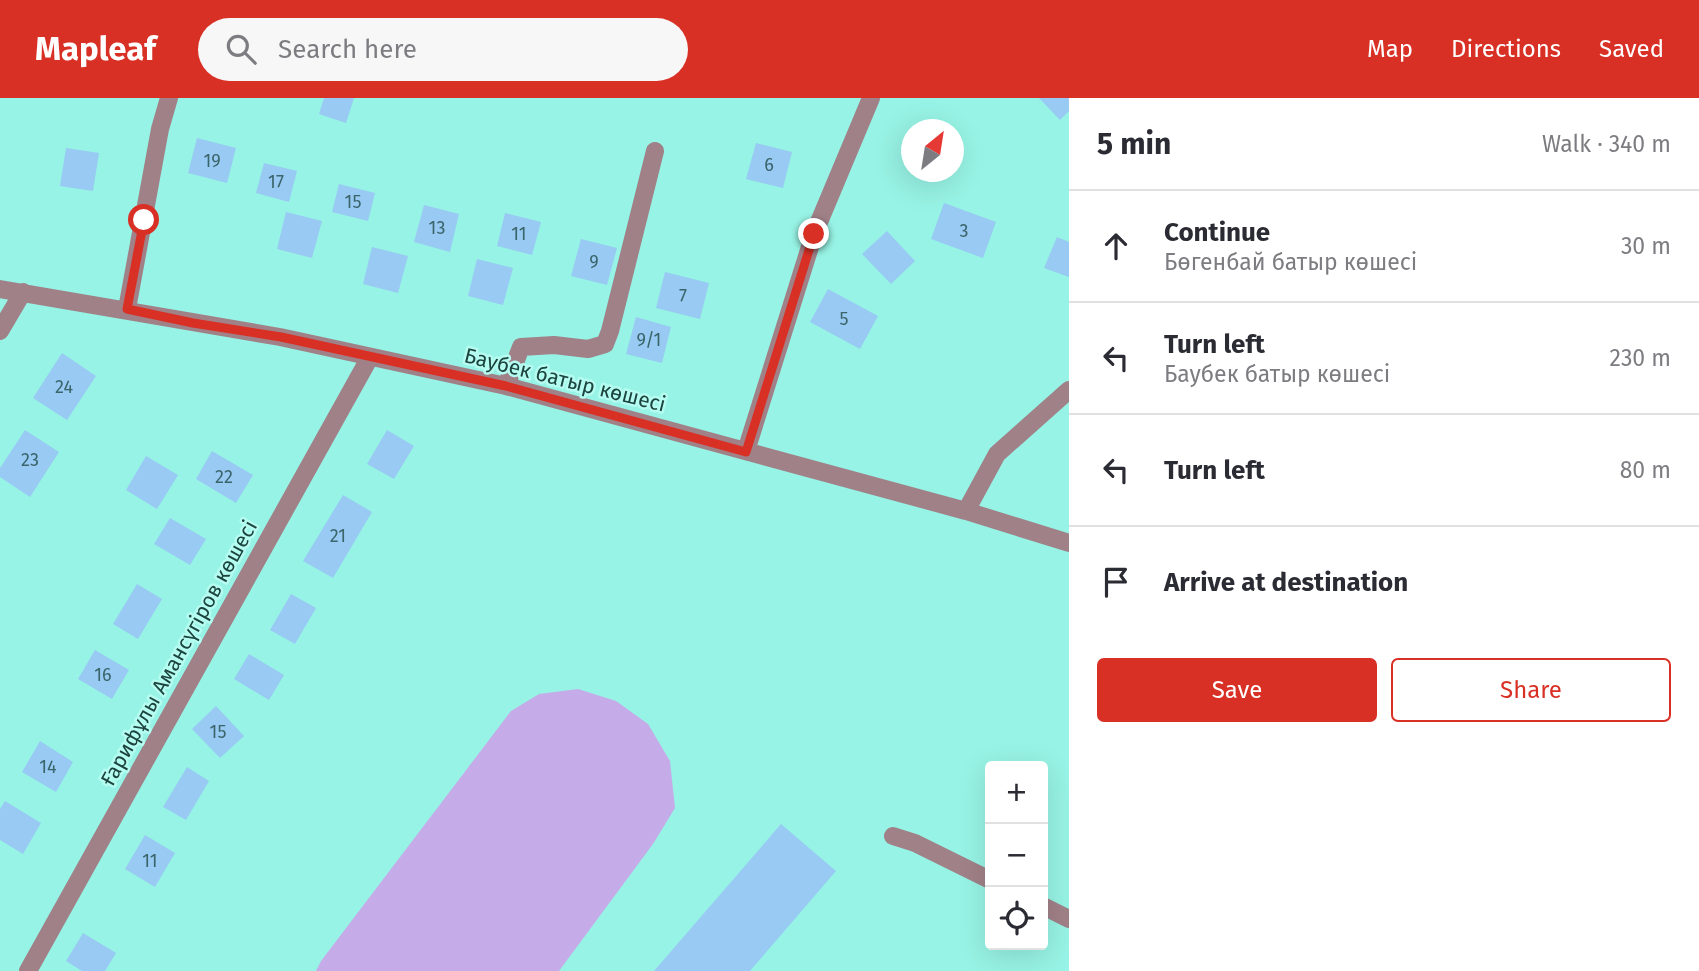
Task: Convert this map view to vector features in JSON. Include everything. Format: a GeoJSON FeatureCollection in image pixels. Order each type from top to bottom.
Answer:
{"type":"FeatureCollection","features":[{"type":"Feature","properties":{"kind":"street"},"geometry":{"type":"LineString","coordinates":[[127,309],[160,129],[169,98]]}},
{"type":"Feature","properties":{"kind":"street"},"geometry":{"type":"LineString","coordinates":[[746,452],[814,234],[871,98]]}},
{"type":"Feature","properties":{"kind":"street"},"geometry":{"type":"LineString","coordinates":[[506,386],[521,347],[554,345],[589,349],[605,344],[655,151]]}},
{"type":"Feature","properties":{"kind":"street","name":"Баубек батыр көшесі"},"geometry":{"type":"LineString","coordinates":[[0,289],[281,337],[506,386],[966,511],[1069,543]]}},
{"type":"Feature","properties":{"kind":"street"},"geometry":{"type":"LineString","coordinates":[[0,331],[23,292]]}},
{"type":"Feature","properties":{"kind":"street","name":"Ғарифұлы Амансүгіров көшесі"},"geometry":{"type":"LineString","coordinates":[[28,971],[370,357]]}},
{"type":"Feature","properties":{"kind":"street"},"geometry":{"type":"LineString","coordinates":[[966,511],[997,454],[1069,390]]}},
{"type":"Feature","properties":{"kind":"street"},"geometry":{"type":"LineString","coordinates":[[893,836],[985,878]]}},
{"type":"Feature","properties":{"kind":"street"},"geometry":{"type":"LineString","coordinates":[[1048,908],[1069,919]]}},
{"type":"Feature","properties":{"kind":"shaded area"},"geometry":{"type":"Polygon","coordinates":[[[578,689],[616,701],[648,724],[670,761],[675,808],[653,844],[559,971],[316,971],[511,711],[539,694],[578,689]]]}},
{"type":"Feature","properties":{"kind":"building"},"geometry":{"type":"Polygon","coordinates":[[[324,98],[354,98],[346,123],[319,114],[324,98]]]}},
{"type":"Feature","properties":{"kind":"building"},"geometry":{"type":"Polygon","coordinates":[[[1039,98],[1069,98],[1069,111],[1060,120],[1039,98]]]}},
{"type":"Feature","properties":{"kind":"building"},"geometry":{"type":"Polygon","coordinates":[[[197,138],[236,148],[227,183],[188,173],[197,138]]]}},
{"type":"Feature","properties":{"kind":"building"},"geometry":{"type":"Polygon","coordinates":[[[756,143],[792,152],[783,188],[746,179],[756,143]]]}},
{"type":"Feature","properties":{"kind":"building"},"geometry":{"type":"Polygon","coordinates":[[[66,148],[99,153],[93,191],[60,186],[66,148]]]}},
{"type":"Feature","properties":{"kind":"building"},"geometry":{"type":"Polygon","coordinates":[[[264,163],[297,171],[289,202],[256,193],[264,163]]]}},
{"type":"Feature","properties":{"kind":"building"},"geometry":{"type":"Polygon","coordinates":[[[339,184],[375,193],[368,221],[332,212],[339,184]]]}},
{"type":"Feature","properties":{"kind":"building"},"geometry":{"type":"Polygon","coordinates":[[[944,203],[996,222],[983,258],[931,239],[944,203]]]}},
{"type":"Feature","properties":{"kind":"building"},"geometry":{"type":"Polygon","coordinates":[[[424,205],[459,214],[450,252],[414,242],[424,205]]]}},
{"type":"Feature","properties":{"kind":"building"},"geometry":{"type":"Polygon","coordinates":[[[286,212],[322,221],[312,258],[277,249],[286,212]]]}},
{"type":"Feature","properties":{"kind":"building"},"geometry":{"type":"Polygon","coordinates":[[[505,213],[541,222],[532,255],[497,246],[505,213]]]}},
{"type":"Feature","properties":{"kind":"building"},"geometry":{"type":"Polygon","coordinates":[[[887,231],[915,261],[891,284],[862,254],[887,231]]]}},
{"type":"Feature","properties":{"kind":"building"},"geometry":{"type":"Polygon","coordinates":[[[1057,237],[1069,242],[1069,277],[1044,268],[1057,237]]]}},
{"type":"Feature","properties":{"kind":"building"},"geometry":{"type":"Polygon","coordinates":[[[581,239],[617,248],[607,285],[571,276],[581,239]]]}},
{"type":"Feature","properties":{"kind":"building"},"geometry":{"type":"Polygon","coordinates":[[[372,247],[408,256],[398,293],[363,284],[372,247]]]}},
{"type":"Feature","properties":{"kind":"building"},"geometry":{"type":"Polygon","coordinates":[[[477,259],[513,268],[503,305],[468,296],[477,259]]]}},
{"type":"Feature","properties":{"kind":"building"},"geometry":{"type":"Polygon","coordinates":[[[665,272],[709,283],[700,319],[656,308],[665,272]]]}},
{"type":"Feature","properties":{"kind":"building"},"geometry":{"type":"Polygon","coordinates":[[[828,289],[878,316],[860,349],[810,322],[828,289]]]}},
{"type":"Feature","properties":{"kind":"building"},"geometry":{"type":"Polygon","coordinates":[[[636,317],[671,327],[662,363],[626,354],[636,317]]]}},
{"type":"Feature","properties":{"kind":"building"},"geometry":{"type":"Polygon","coordinates":[[[62,353],[96,376],[67,420],[33,398],[62,353]]]}},
{"type":"Feature","properties":{"kind":"building"},"geometry":{"type":"Polygon","coordinates":[[[25,430],[59,452],[30,497],[0,477],[0,468],[25,430]]]}},
{"type":"Feature","properties":{"kind":"building"},"geometry":{"type":"Polygon","coordinates":[[[387,430],[414,446],[394,479],[367,464],[387,430]]]}},
{"type":"Feature","properties":{"kind":"building"},"geometry":{"type":"Polygon","coordinates":[[[212,451],[253,475],[236,503],[196,479],[212,451]]]}},
{"type":"Feature","properties":{"kind":"building"},"geometry":{"type":"Polygon","coordinates":[[[146,456],[178,475],[157,509],[126,490],[146,456]]]}},
{"type":"Feature","properties":{"kind":"building"},"geometry":{"type":"Polygon","coordinates":[[[343,495],[372,512],[333,578],[303,561],[343,495]]]}},
{"type":"Feature","properties":{"kind":"building"},"geometry":{"type":"Polygon","coordinates":[[[170,518],[206,539],[190,565],[154,544],[170,518]]]}},
{"type":"Feature","properties":{"kind":"building"},"geometry":{"type":"Polygon","coordinates":[[[137,584],[162,599],[138,639],[113,624],[137,584]]]}},
{"type":"Feature","properties":{"kind":"building"},"geometry":{"type":"Polygon","coordinates":[[[291,594],[316,608],[295,644],[270,630],[291,594]]]}},
{"type":"Feature","properties":{"kind":"building"},"geometry":{"type":"Polygon","coordinates":[[[95,650],[129,670],[112,699],[78,679],[95,650]]]}},
{"type":"Feature","properties":{"kind":"building"},"geometry":{"type":"Polygon","coordinates":[[[249,654],[284,675],[269,700],[234,679],[249,654]]]}},
{"type":"Feature","properties":{"kind":"building"},"geometry":{"type":"Polygon","coordinates":[[[216,706],[244,736],[220,758],[192,729],[216,706]]]}},
{"type":"Feature","properties":{"kind":"building"},"geometry":{"type":"Polygon","coordinates":[[[40,741],[73,762],[56,792],[22,772],[40,741]]]}},
{"type":"Feature","properties":{"kind":"building"},"geometry":{"type":"Polygon","coordinates":[[[187,767],[209,781],[186,820],[163,807],[187,767]]]}},
{"type":"Feature","properties":{"kind":"building"},"geometry":{"type":"Polygon","coordinates":[[[5,801],[41,823],[23,854],[0,840],[0,809],[5,801]]]}},
{"type":"Feature","properties":{"kind":"building"},"geometry":{"type":"Polygon","coordinates":[[[781,824],[836,871],[750,971],[654,971],[781,824]]]}},
{"type":"Feature","properties":{"kind":"building"},"geometry":{"type":"Polygon","coordinates":[[[145,835],[175,853],[155,887],[125,869],[145,835]]]}},
{"type":"Feature","properties":{"kind":"building"},"geometry":{"type":"Polygon","coordinates":[[[83,933],[116,953],[105,971],[82,971],[66,961],[83,933]]]}},
{"type":"Feature","properties":{"kind":"route"},"geometry":{"type":"LineString","coordinates":[[144,220],[127,309],[281,337],[506,386],[746,452],[814,234]]}}]}
